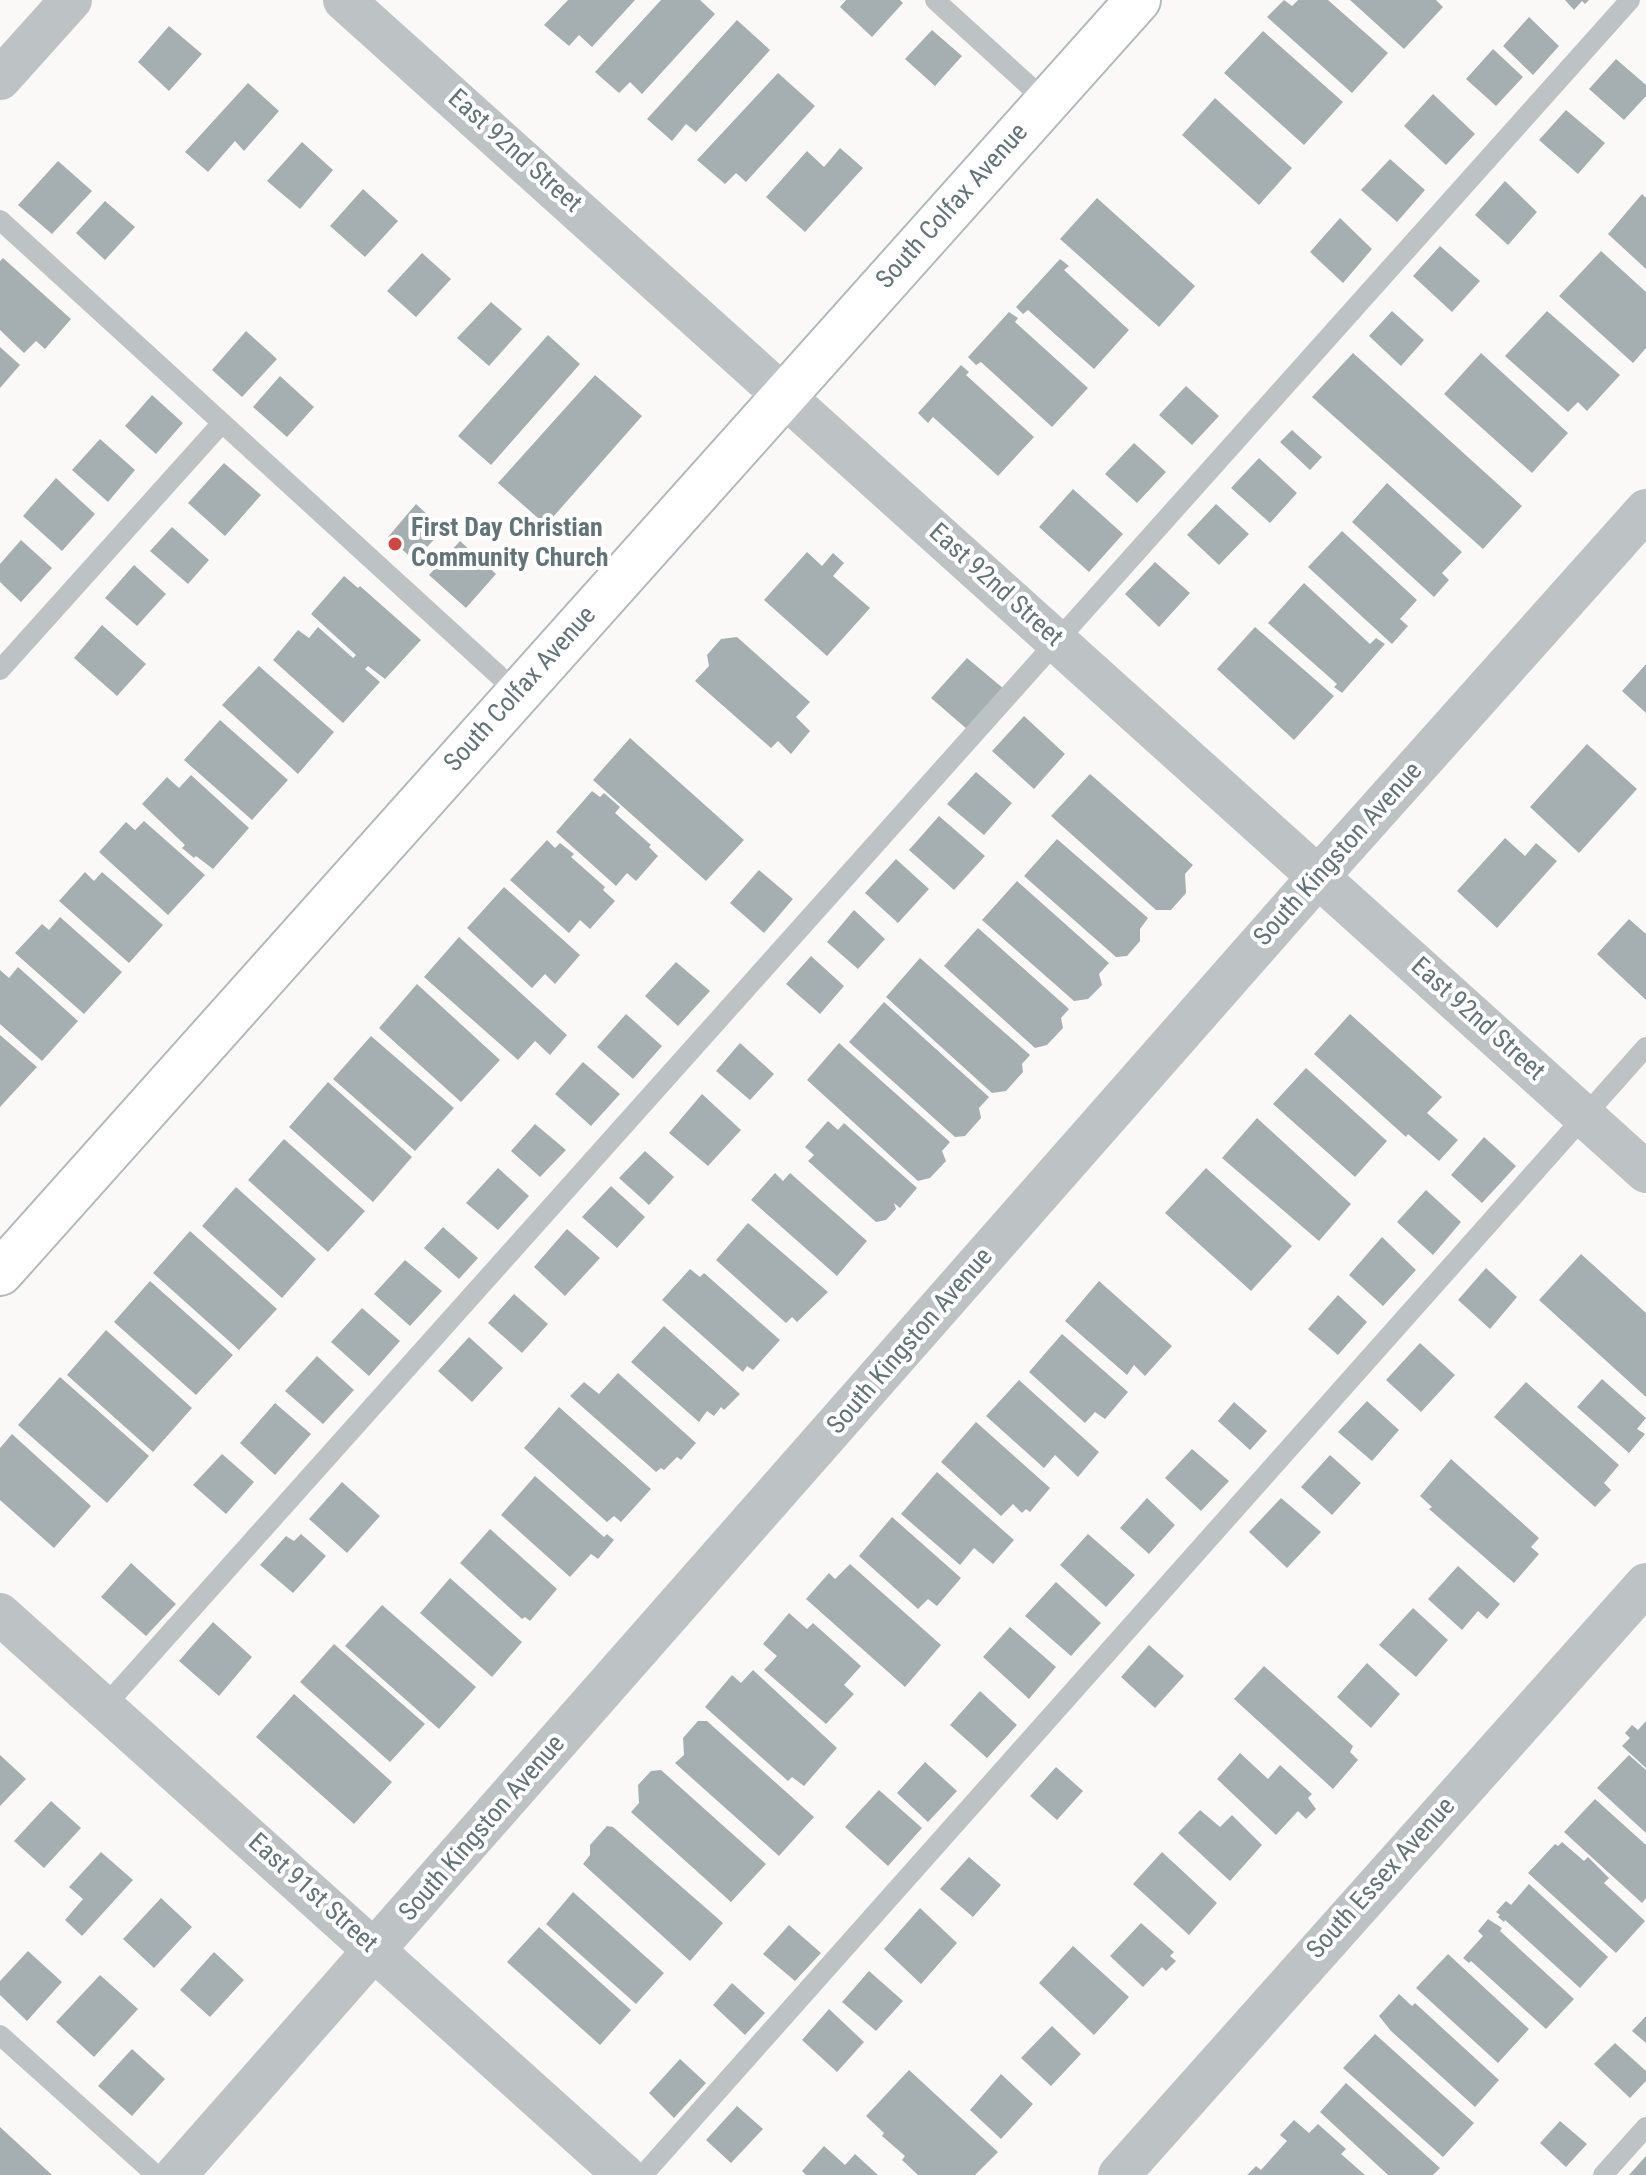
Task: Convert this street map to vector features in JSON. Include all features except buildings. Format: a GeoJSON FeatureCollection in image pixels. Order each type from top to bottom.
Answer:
{"type":"FeatureCollection","features":[{"type":"Feature","properties":{"kind":"main road","name":"South Colfax Avenue"},"geometry":{"type":"LineString","coordinates":[[0,1273],[1138,0]]}},
{"type":"Feature","properties":{"kind":"street"},"geometry":{"type":"LineString","coordinates":[[0,79],[71,0]]}},
{"type":"Feature","properties":{"kind":"street","name":"East 92nd Street"},"geometry":{"type":"LineString","coordinates":[[344,0],[1646,1172]]}},
{"type":"Feature","properties":{"kind":"street","name":"South Kingston Avenue"},"geometry":{"type":"LineString","coordinates":[[176,2175],[1318,877],[1646,510]]}},
{"type":"Feature","properties":{"kind":"street","name":"South Essex Avenue"},"geometry":{"type":"LineString","coordinates":[[1119,2175],[1646,1584]]}},
{"type":"Feature","properties":{"kind":"street","name":"East 91st Street"},"geometry":{"type":"LineString","coordinates":[[0,1614],[624,2175]]}},
{"type":"Feature","properties":{"kind":"lane"},"geometry":{"type":"LineString","coordinates":[[935,0],[1047,102]]}},
{"type":"Feature","properties":{"kind":"lane"},"geometry":{"type":"LineString","coordinates":[[104,1707],[1630,0]]}},
{"type":"Feature","properties":{"kind":"lane"},"geometry":{"type":"LineString","coordinates":[[0,220],[518,693]]}},
{"type":"Feature","properties":{"kind":"lane"},"geometry":{"type":"LineString","coordinates":[[0,670],[222,423]]}},
{"type":"Feature","properties":{"kind":"lane"},"geometry":{"type":"LineString","coordinates":[[643,2175],[1646,1047]]}},
{"type":"Feature","properties":{"kind":"lane"},"geometry":{"type":"LineString","coordinates":[[0,2035],[156,2175]]}},
{"type":"Feature","properties":{"kind":"lane"},"geometry":{"type":"LineString","coordinates":[[1603,2175],[1646,2127]]}},
{"type":"Feature","properties":{"kind":"place","name":"First Day Christian Community Church"},"geometry":{"type":"Point","coordinates":[395,544]}}]}
